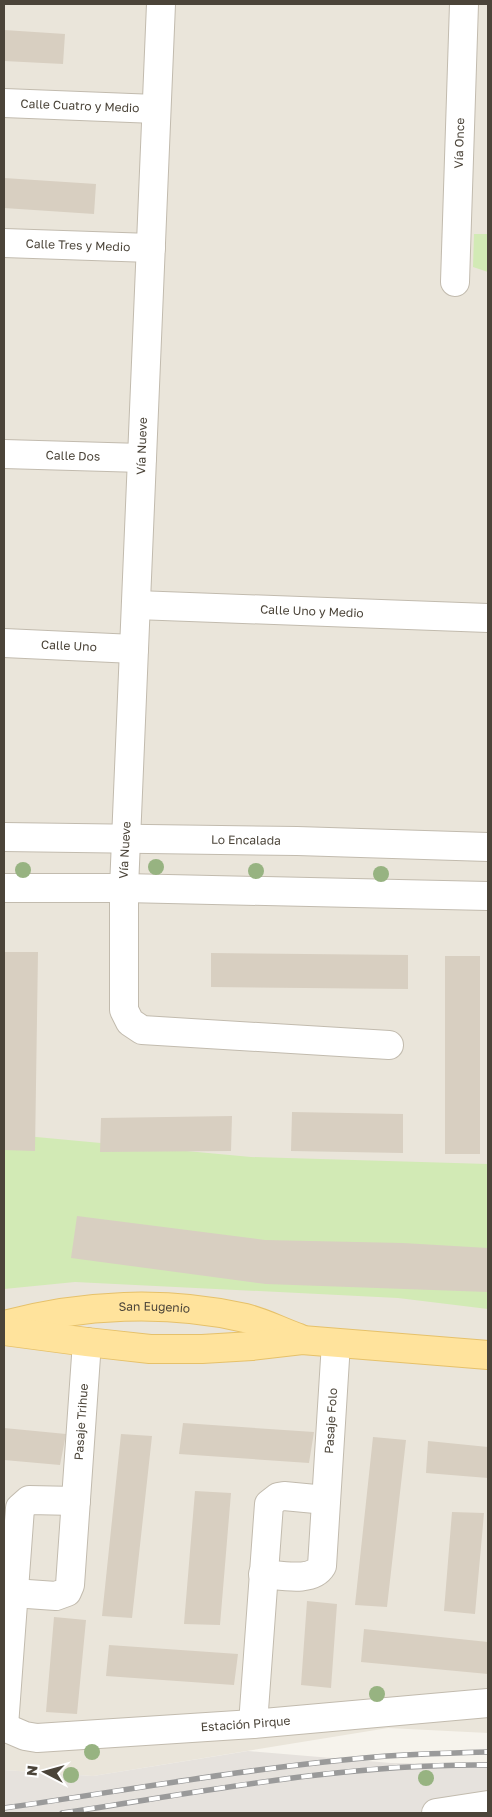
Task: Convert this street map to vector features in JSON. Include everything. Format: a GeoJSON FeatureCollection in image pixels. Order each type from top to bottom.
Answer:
{"type":"FeatureCollection","features":[{"type":"Feature","properties":{"kind":"main road","name":"San Eugenio"},"geometry":{"type":"LineString","coordinates":[[4,1325],[74,1310],[162,1307],[205,1311],[247,1318],[302,1340]]}},
{"type":"Feature","properties":{"kind":"main road","name":"San Eugenio"},"geometry":{"type":"LineString","coordinates":[[4,1331],[150,1349],[202,1349],[302,1340],[488,1355]]}},
{"type":"Feature","properties":{"kind":"street","name":"Vía Nueve"},"geometry":{"type":"LineString","coordinates":[[161,4],[124,888],[124,1010],[130,1022],[142,1030],[389,1044]]}},
{"type":"Feature","properties":{"kind":"street","name":"Vía Once"},"geometry":{"type":"LineString","coordinates":[[455,282],[464,4]]}},
{"type":"Feature","properties":{"kind":"street","name":"Calle Cuatro y Medio"},"geometry":{"type":"LineString","coordinates":[[4,104],[156,108]]}},
{"type":"Feature","properties":{"kind":"street","name":"Calle Tres y Medio"},"geometry":{"type":"LineString","coordinates":[[4,243],[150,248]]}},
{"type":"Feature","properties":{"kind":"street","name":"Calle Dos"},"geometry":{"type":"LineString","coordinates":[[4,454],[142,458]]}},
{"type":"Feature","properties":{"kind":"street","name":"Calle Uno y Medio"},"geometry":{"type":"LineString","coordinates":[[136,605],[488,618]]}},
{"type":"Feature","properties":{"kind":"street","name":"Calle Uno"},"geometry":{"type":"LineString","coordinates":[[4,644],[134,649]]}},
{"type":"Feature","properties":{"kind":"street","name":"Lo Encalada"},"geometry":{"type":"LineString","coordinates":[[4,837],[297,841],[488,847]]}},
{"type":"Feature","properties":{"kind":"street"},"geometry":{"type":"LineString","coordinates":[[4,888],[124,888],[488,896]]}},
{"type":"Feature","properties":{"kind":"street","name":"Pasaje Trihue"},"geometry":{"type":"LineString","coordinates":[[13,1593],[56,1596],[67,1592],[70,1585],[86,1342]]}},
{"type":"Feature","properties":{"kind":"street","name":"Pasaje Folo"},"geometry":{"type":"LineString","coordinates":[[263,1574],[313,1575],[319,1571],[323,1560],[336,1343]]}},
{"type":"Feature","properties":{"kind":"street"},"geometry":{"type":"LineString","coordinates":[[253,1724],[268,1509],[272,1500],[284,1496],[326,1500]]}},
{"type":"Feature","properties":{"kind":"street"},"geometry":{"type":"LineString","coordinates":[[4,1727],[20,1508],[29,1500],[76,1501]]}},
{"type":"Feature","properties":{"kind":"street","name":"Estación Pirque"},"geometry":{"type":"LineString","coordinates":[[4,1727],[25,1736],[37,1738],[253,1724],[488,1703]]}},
{"type":"Feature","properties":{"kind":"street"},"geometry":{"type":"LineString","coordinates":[[436,1813],[480,1808]]}},
{"type":"Feature","properties":{"kind":"shaded area"},"geometry":{"type":"Polygon","coordinates":[[[4,4],[488,4],[488,1733],[388,1728],[93,1776],[4,1770],[4,4]]]}},
{"type":"Feature","properties":{"kind":"shaded area"},"geometry":{"type":"Polygon","coordinates":[[[248,1751],[391,1763],[488,1765],[488,1813],[4,1813],[4,1770],[93,1776],[248,1751]]]}},
{"type":"Feature","properties":{"kind":"green space"},"geometry":{"type":"Polygon","coordinates":[[[474,234],[488,234],[488,272],[473,267],[474,234]]]}},
{"type":"Feature","properties":{"kind":"green space"},"geometry":{"type":"Polygon","coordinates":[[[4,1134],[251,1157],[488,1164],[488,1309],[398,1298],[75,1282],[4,1289],[4,1134]]]}},
{"type":"Feature","properties":{"kind":"building"},"geometry":{"type":"Polygon","coordinates":[[[4,30],[65,34],[63,64],[4,61],[4,30]]]}},
{"type":"Feature","properties":{"kind":"building"},"geometry":{"type":"Polygon","coordinates":[[[4,178],[96,184],[94,214],[4,208],[4,178]]]}},
{"type":"Feature","properties":{"kind":"building"},"geometry":{"type":"Polygon","coordinates":[[[4,952],[38,952],[35,1151],[4,1150],[4,952]]]}},
{"type":"Feature","properties":{"kind":"building"},"geometry":{"type":"Polygon","coordinates":[[[211,953],[408,955],[408,989],[211,987],[211,953]]]}},
{"type":"Feature","properties":{"kind":"building"},"geometry":{"type":"Polygon","coordinates":[[[445,956],[480,956],[480,1154],[445,1154],[445,956]]]}},
{"type":"Feature","properties":{"kind":"building"},"geometry":{"type":"Polygon","coordinates":[[[292,1112],[403,1114],[403,1153],[291,1151],[292,1112]]]}},
{"type":"Feature","properties":{"kind":"building"},"geometry":{"type":"Polygon","coordinates":[[[232,1116],[231,1151],[100,1152],[101,1118],[232,1116]]]}},
{"type":"Feature","properties":{"kind":"building"},"geometry":{"type":"Polygon","coordinates":[[[77,1216],[265,1240],[403,1243],[488,1248],[488,1292],[266,1284],[71,1258],[77,1216]]]}},
{"type":"Feature","properties":{"kind":"building"},"geometry":{"type":"Polygon","coordinates":[[[183,1423],[314,1432],[309,1463],[179,1454],[183,1423]]]}},
{"type":"Feature","properties":{"kind":"building"},"geometry":{"type":"Polygon","coordinates":[[[4,1428],[66,1434],[60,1465],[4,1460],[4,1428]]]}},
{"type":"Feature","properties":{"kind":"building"},"geometry":{"type":"Polygon","coordinates":[[[121,1434],[152,1436],[132,1618],[102,1616],[121,1434]]]}},
{"type":"Feature","properties":{"kind":"building"},"geometry":{"type":"Polygon","coordinates":[[[373,1437],[406,1440],[387,1607],[355,1605],[373,1437]]]}},
{"type":"Feature","properties":{"kind":"building"},"geometry":{"type":"Polygon","coordinates":[[[428,1441],[488,1447],[488,1478],[426,1473],[428,1441]]]}},
{"type":"Feature","properties":{"kind":"building"},"geometry":{"type":"Polygon","coordinates":[[[195,1491],[231,1493],[220,1625],[184,1624],[195,1491]]]}},
{"type":"Feature","properties":{"kind":"building"},"geometry":{"type":"Polygon","coordinates":[[[452,1512],[484,1513],[475,1614],[444,1611],[452,1512]]]}},
{"type":"Feature","properties":{"kind":"building"},"geometry":{"type":"Polygon","coordinates":[[[307,1601],[337,1604],[331,1688],[301,1685],[307,1601]]]}},
{"type":"Feature","properties":{"kind":"building"},"geometry":{"type":"Polygon","coordinates":[[[54,1617],[86,1620],[77,1714],[46,1712],[54,1617]]]}},
{"type":"Feature","properties":{"kind":"building"},"geometry":{"type":"Polygon","coordinates":[[[364,1629],[488,1642],[488,1674],[361,1662],[364,1629]]]}},
{"type":"Feature","properties":{"kind":"building"},"geometry":{"type":"Polygon","coordinates":[[[109,1645],[238,1654],[234,1685],[106,1676],[109,1645]]]}},
{"type":"Feature","properties":{"kind":"railway"},"geometry":{"type":"LineString","coordinates":[[4,1808],[228,1774],[319,1763],[364,1758],[488,1752]]}},
{"type":"Feature","properties":{"kind":"railway"},"geometry":{"type":"LineString","coordinates":[[62,1813],[274,1780],[381,1769],[488,1765]]}}]}
